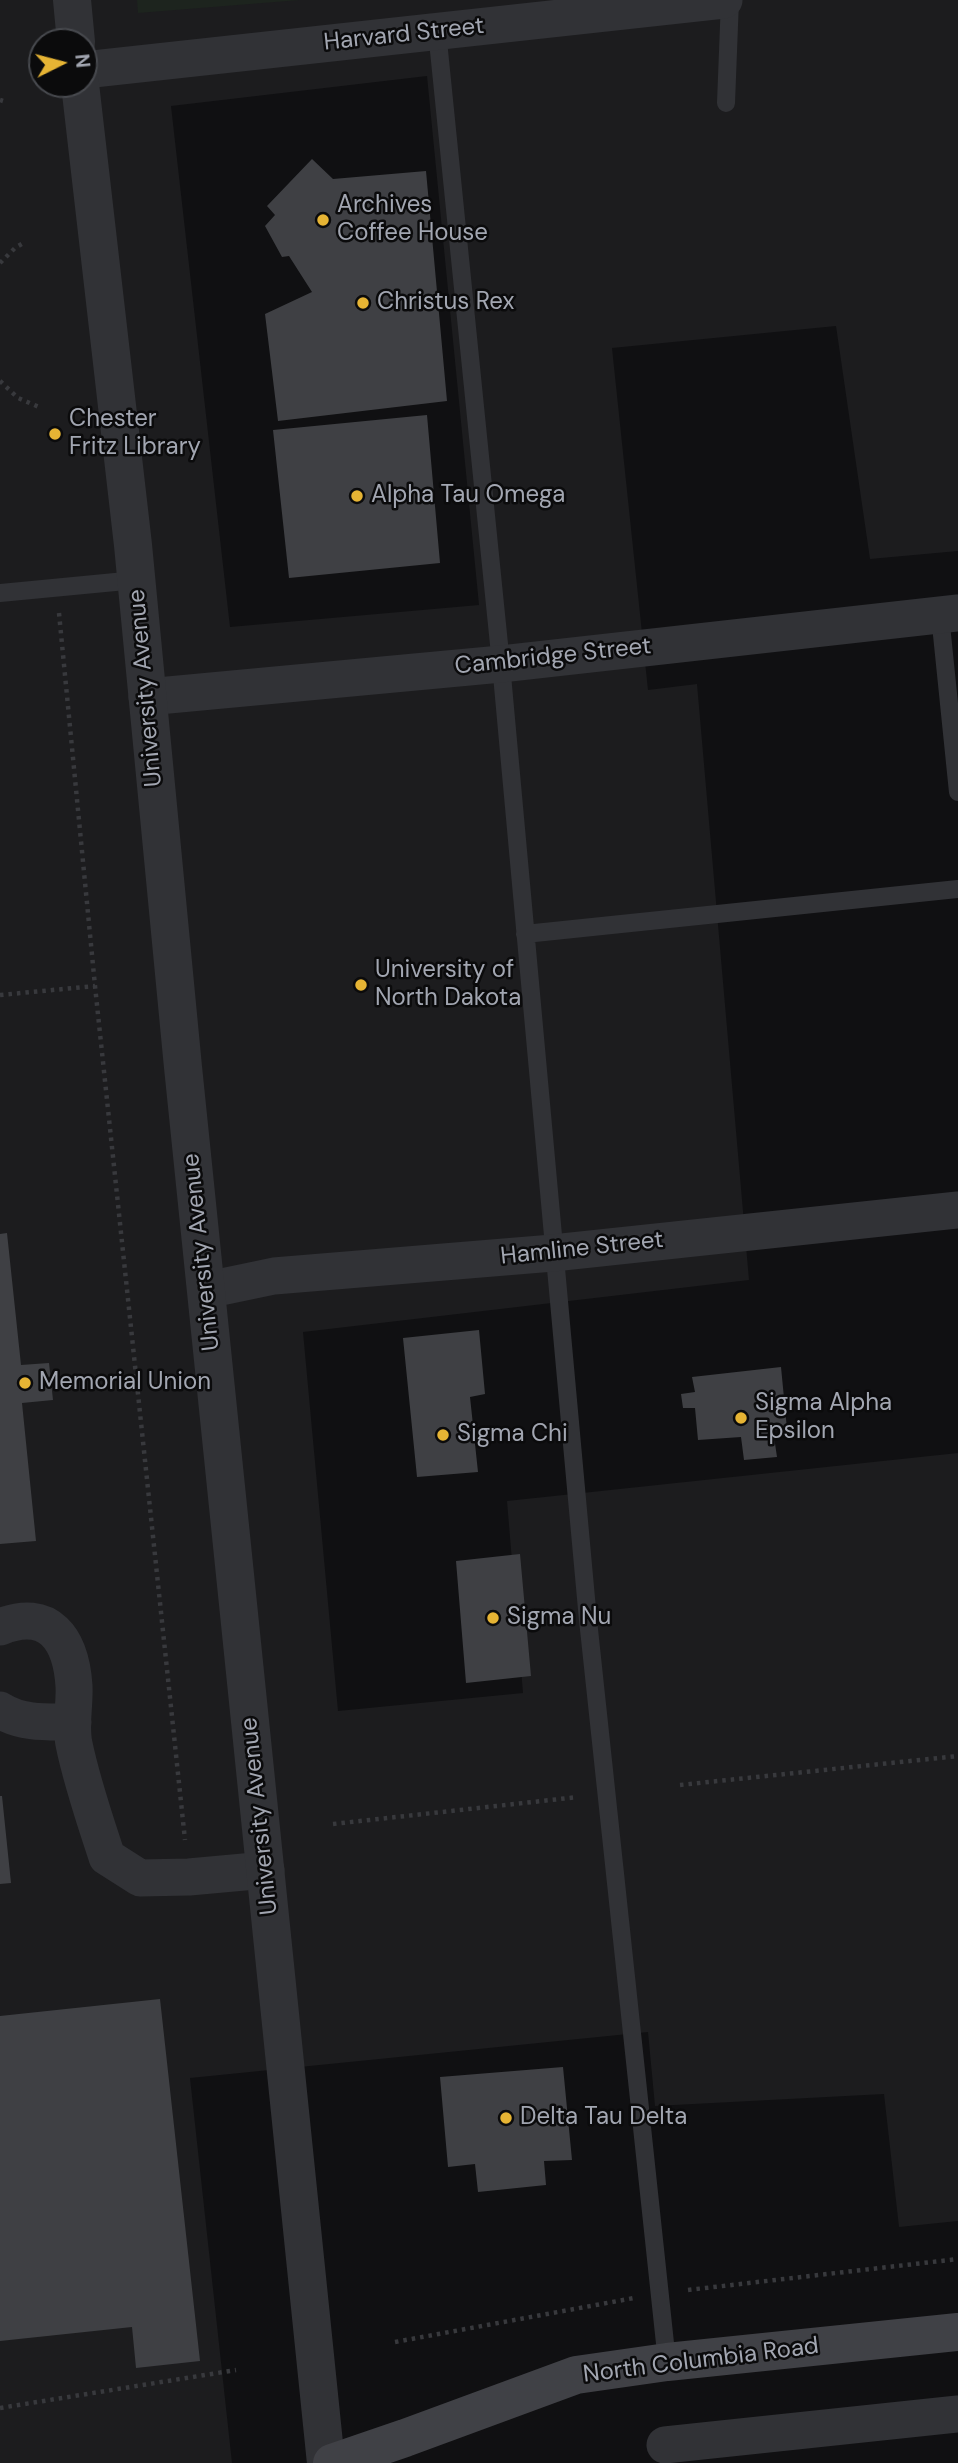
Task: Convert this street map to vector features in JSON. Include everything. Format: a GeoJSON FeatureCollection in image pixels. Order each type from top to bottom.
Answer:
{"type":"FeatureCollection","features":[{"type":"Feature","properties":{"kind":"main road","name":"North Columbia Road"},"geometry":{"type":"LineString","coordinates":[[332,2463],[576,2375],[667,2362],[958,2332]]}},
{"type":"Feature","properties":{"kind":"street"},"geometry":{"type":"LineString","coordinates":[[72,0],[75,28]]}},
{"type":"Feature","properties":{"kind":"street","name":"Harvard Street"},"geometry":{"type":"LineString","coordinates":[[98,68],[723,0]]}},
{"type":"Feature","properties":{"kind":"street","name":"University Avenue"},"geometry":{"type":"LineString","coordinates":[[82,98],[136,580],[326,2463]]}},
{"type":"Feature","properties":{"kind":"street","name":"Cambridge Street"},"geometry":{"type":"LineString","coordinates":[[147,697],[501,664],[949,614]]}},
{"type":"Feature","properties":{"kind":"street","name":"Hamline Street"},"geometry":{"type":"LineString","coordinates":[[207,1290],[274,1276],[553,1253],[958,1210]]}},
{"type":"Feature","properties":{"kind":"street"},"geometry":{"type":"LineString","coordinates":[[0,1627],[17,1620],[44,1623],[64,1641],[74,1684],[73,1740],[83,1783],[107,1857],[140,1878],[190,1877],[266,1870]]}},
{"type":"Feature","properties":{"kind":"street"},"geometry":{"type":"LineString","coordinates":[[0,1710],[10,1717],[30,1721],[73,1722]]}},
{"type":"Feature","properties":{"kind":"street"},"geometry":{"type":"LineString","coordinates":[[666,2454],[958,2414]]}},
{"type":"Feature","properties":{"kind":"lane"},"geometry":{"type":"LineString","coordinates":[[726,103],[730,0]]}},
{"type":"Feature","properties":{"kind":"lane"},"geometry":{"type":"LineString","coordinates":[[437,31],[501,664],[553,1253],[667,2362]]}},
{"type":"Feature","properties":{"kind":"lane"},"geometry":{"type":"LineString","coordinates":[[0,593],[136,580]]}},
{"type":"Feature","properties":{"kind":"lane"},"geometry":{"type":"LineString","coordinates":[[949,614],[958,792]]}},
{"type":"Feature","properties":{"kind":"lane"},"geometry":{"type":"LineString","coordinates":[[525,934],[958,889]]}},
{"type":"Feature","properties":{"kind":"path"},"geometry":{"type":"LineString","coordinates":[[0,263],[24,242]]}},
{"type":"Feature","properties":{"kind":"path"},"geometry":{"type":"LineString","coordinates":[[0,381],[18,398],[39,407]]}},
{"type":"Feature","properties":{"kind":"path"},"geometry":{"type":"LineString","coordinates":[[57,587],[95,986],[190,1877]]}},
{"type":"Feature","properties":{"kind":"path"},"geometry":{"type":"LineString","coordinates":[[0,995],[95,986]]}},
{"type":"Feature","properties":{"kind":"path"},"geometry":{"type":"LineString","coordinates":[[680,1785],[958,1756]]}},
{"type":"Feature","properties":{"kind":"path"},"geometry":{"type":"LineString","coordinates":[[333,1824],[607,1794]]}},
{"type":"Feature","properties":{"kind":"path"},"geometry":{"type":"LineString","coordinates":[[0,2408],[236,2370]]}},
{"type":"Feature","properties":{"kind":"shaded area","name":"University of North Dakota"},"geometry":{"type":"Polygon","coordinates":[[[0,0],[958,0],[958,551],[870,559],[836,326],[612,348],[648,690],[697,684],[749,1280],[303,1332],[338,1711],[523,1693],[507,1501],[958,1453],[958,2221],[899,2227],[884,2094],[655,2106],[648,2032],[190,2078],[232,2463],[0,2463],[0,0]],[[427,76],[171,106],[230,627],[479,605],[427,76]]]}},
{"type":"Feature","properties":{"kind":"shaded area"},"geometry":{"type":"Polygon","coordinates":[[[137,0],[300,0],[138,13],[137,0]]]}},
{"type":"Feature","properties":{"kind":"building","name":"Christus Rex"},"geometry":{"type":"Polygon","coordinates":[[[312,159],[333,179],[426,171],[447,401],[278,421],[265,314],[312,292],[289,256],[282,257],[265,226],[275,215],[267,206],[312,159]]]}},
{"type":"Feature","properties":{"kind":"building","name":"Alpha Tau Omega"},"geometry":{"type":"Polygon","coordinates":[[[427,415],[440,563],[289,578],[273,430],[427,415]]]}},
{"type":"Feature","properties":{"kind":"building","name":"Memorial Union"},"geometry":{"type":"Polygon","coordinates":[[[7,1233],[21,1365],[49,1363],[53,1400],[22,1403],[36,1541],[0,1544],[0,1234],[7,1233]]]}},
{"type":"Feature","properties":{"kind":"building","name":"Sigma Chi"},"geometry":{"type":"Polygon","coordinates":[[[479,1330],[485,1394],[470,1397],[478,1472],[417,1477],[403,1338],[479,1330]]]}},
{"type":"Feature","properties":{"kind":"building","name":"Sigma Alpha Epsilon"},"geometry":{"type":"Polygon","coordinates":[[[781,1367],[787,1429],[773,1430],[777,1457],[744,1460],[741,1437],[698,1440],[695,1408],[683,1408],[681,1394],[695,1392],[692,1377],[781,1367]]]}},
{"type":"Feature","properties":{"kind":"building","name":"Sigma Nu"},"geometry":{"type":"Polygon","coordinates":[[[520,1554],[531,1676],[466,1683],[456,1561],[520,1554]]]}},
{"type":"Feature","properties":{"kind":"building"},"geometry":{"type":"Polygon","coordinates":[[[0,1796],[11,1883],[0,1884],[0,1796]]]}},
{"type":"Feature","properties":{"kind":"building"},"geometry":{"type":"Polygon","coordinates":[[[160,1999],[200,2361],[136,2368],[132,2327],[0,2341],[0,2016],[160,1999]]]}},
{"type":"Feature","properties":{"kind":"building","name":"Delta Tau Delta"},"geometry":{"type":"Polygon","coordinates":[[[563,2067],[572,2160],[544,2161],[546,2185],[478,2192],[475,2164],[448,2167],[440,2077],[563,2067]]]}},
{"type":"Feature","properties":{"kind":"place","name":"Archives Coffee House"},"geometry":{"type":"Point","coordinates":[323,220]}},
{"type":"Feature","properties":{"kind":"place","name":"Christus Rex"},"geometry":{"type":"Point","coordinates":[363,303]}},
{"type":"Feature","properties":{"kind":"place","name":"Chester Fritz Library"},"geometry":{"type":"Point","coordinates":[55,434]}},
{"type":"Feature","properties":{"kind":"place","name":"Alpha Tau Omega"},"geometry":{"type":"Point","coordinates":[357,496]}},
{"type":"Feature","properties":{"kind":"place","name":"University of North Dakota"},"geometry":{"type":"Point","coordinates":[361,985]}},
{"type":"Feature","properties":{"kind":"place","name":"Memorial Union"},"geometry":{"type":"Point","coordinates":[25,1383]}},
{"type":"Feature","properties":{"kind":"place","name":"Sigma Alpha Epsilon"},"geometry":{"type":"Point","coordinates":[741,1418]}},
{"type":"Feature","properties":{"kind":"place","name":"Sigma Chi"},"geometry":{"type":"Point","coordinates":[443,1435]}},
{"type":"Feature","properties":{"kind":"place","name":"Sigma Nu"},"geometry":{"type":"Point","coordinates":[493,1618]}},
{"type":"Feature","properties":{"kind":"place","name":"Delta Tau Delta"},"geometry":{"type":"Point","coordinates":[506,2118]}}]}
